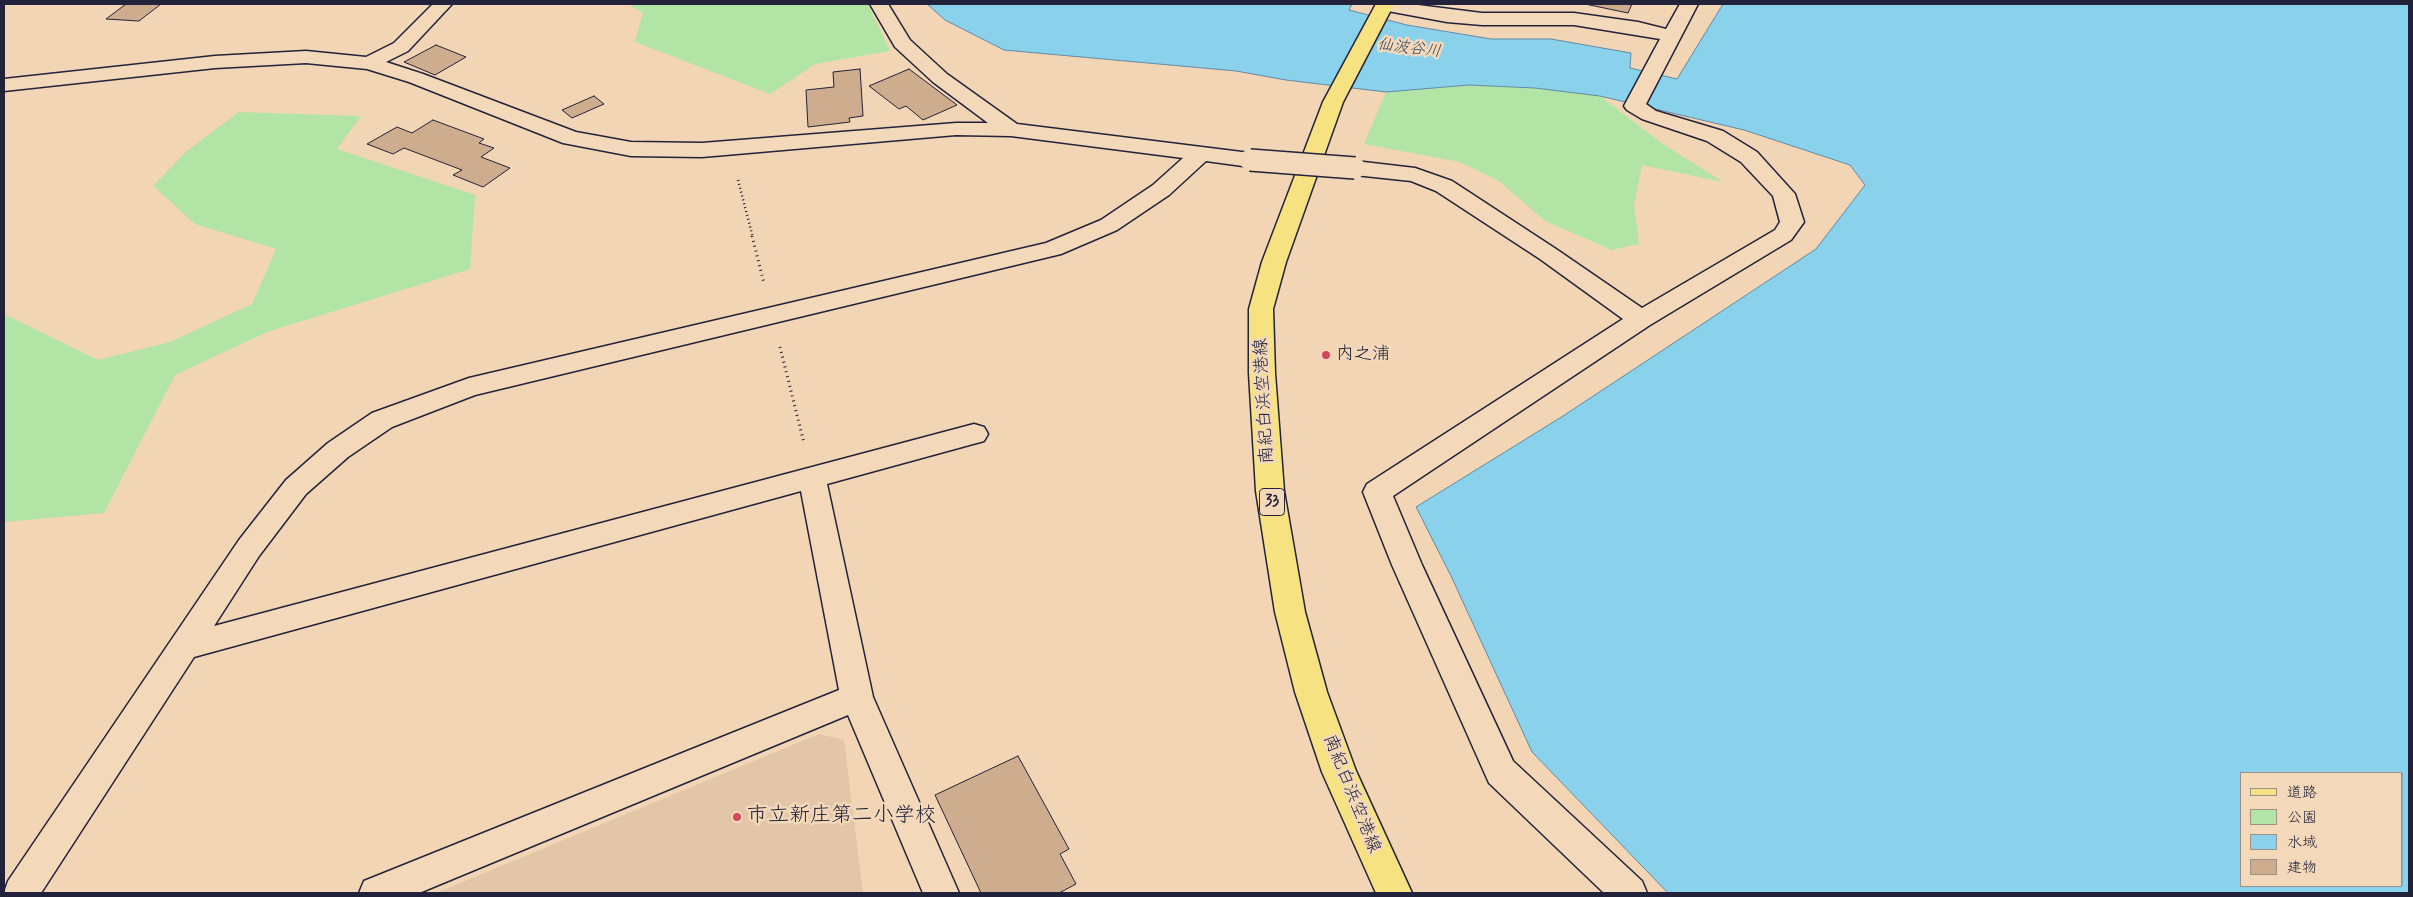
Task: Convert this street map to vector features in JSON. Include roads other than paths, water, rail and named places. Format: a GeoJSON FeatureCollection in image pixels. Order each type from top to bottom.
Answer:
{"type":"FeatureCollection","features":[{"type":"Feature","properties":{"kind":"main road","name":"南紀白浜空港線"},"geometry":{"type":"LineString","coordinates":[[1383,7],[1333,102],[1274,262],[1261,309],[1262,373],[1270,491],[1290,612],[1312,692],[1339,772],[1394,893]]}},
{"type":"Feature","properties":{"kind":"street"},"geometry":{"type":"LineString","coordinates":[[369,63],[401,47],[443,4]]}},
{"type":"Feature","properties":{"kind":"street"},"geometry":{"type":"LineString","coordinates":[[879,4],[902,43],[940,78],[1012,130]]}},
{"type":"Feature","properties":{"kind":"street"},"geometry":{"type":"LineString","coordinates":[[1629,893],[1502,772],[1411,574],[1377,492],[1641,319],[1765,247],[1783,235],[1792,222],[1784,194],[1749,157],[1714,136],[1649,115],[1634,106],[1689,4]]}},
{"type":"Feature","properties":{"kind":"street"},"geometry":{"type":"LineString","coordinates":[[1383,7],[1482,19],[1574,19],[1638,28],[1671,36]]}},
{"type":"Feature","properties":{"kind":"street"},"geometry":{"type":"LineString","coordinates":[[4,85],[215,62],[306,58],[369,63],[416,78],[571,138],[631,149],[702,150],[956,129],[1012,130],[1250,160],[1355,168],[1415,175],[1444,186],[1533,244],[1641,319]]}},
{"type":"Feature","properties":{"kind":"street"},"geometry":{"type":"LineString","coordinates":[[21,893],[249,548],[296,487],[338,450],[382,420],[469,386],[1053,249],[1109,225],[1161,190],[1202,153]]}},
{"type":"Feature","properties":{"kind":"street"},"geometry":{"type":"LineString","coordinates":[[184,647],[974,434]]}},
{"type":"Feature","properties":{"kind":"street"},"geometry":{"type":"LineString","coordinates":[[812,478],[857,697],[941,893]]}},
{"type":"Feature","properties":{"kind":"street"},"geometry":{"type":"LineString","coordinates":[[377,893],[857,697]]}},
{"type":"Feature","properties":{"kind":"water","name":"仙波谷川"},"geometry":{"type":"Polygon","coordinates":[[[927,4],[1352,4],[1349,10],[1407,25],[1491,39],[1551,39],[1631,53],[1630,68],[1677,79],[1723,4],[2409,4],[2409,893],[1668,893],[1532,752],[1451,576],[1416,507],[1563,416],[1816,249],[1865,185],[1850,165],[1744,130],[1600,96],[1535,88],[1469,85],[1386,92],[1286,80],[1236,71],[1004,50],[945,20],[927,4]]]}},
{"type":"Feature","properties":{"kind":"place","name":"内之浦"},"geometry":{"type":"Point","coordinates":[1326,355]}},
{"type":"Feature","properties":{"kind":"place","name":"市立新庄第二小学校"},"geometry":{"type":"Point","coordinates":[737,817]}}]}
